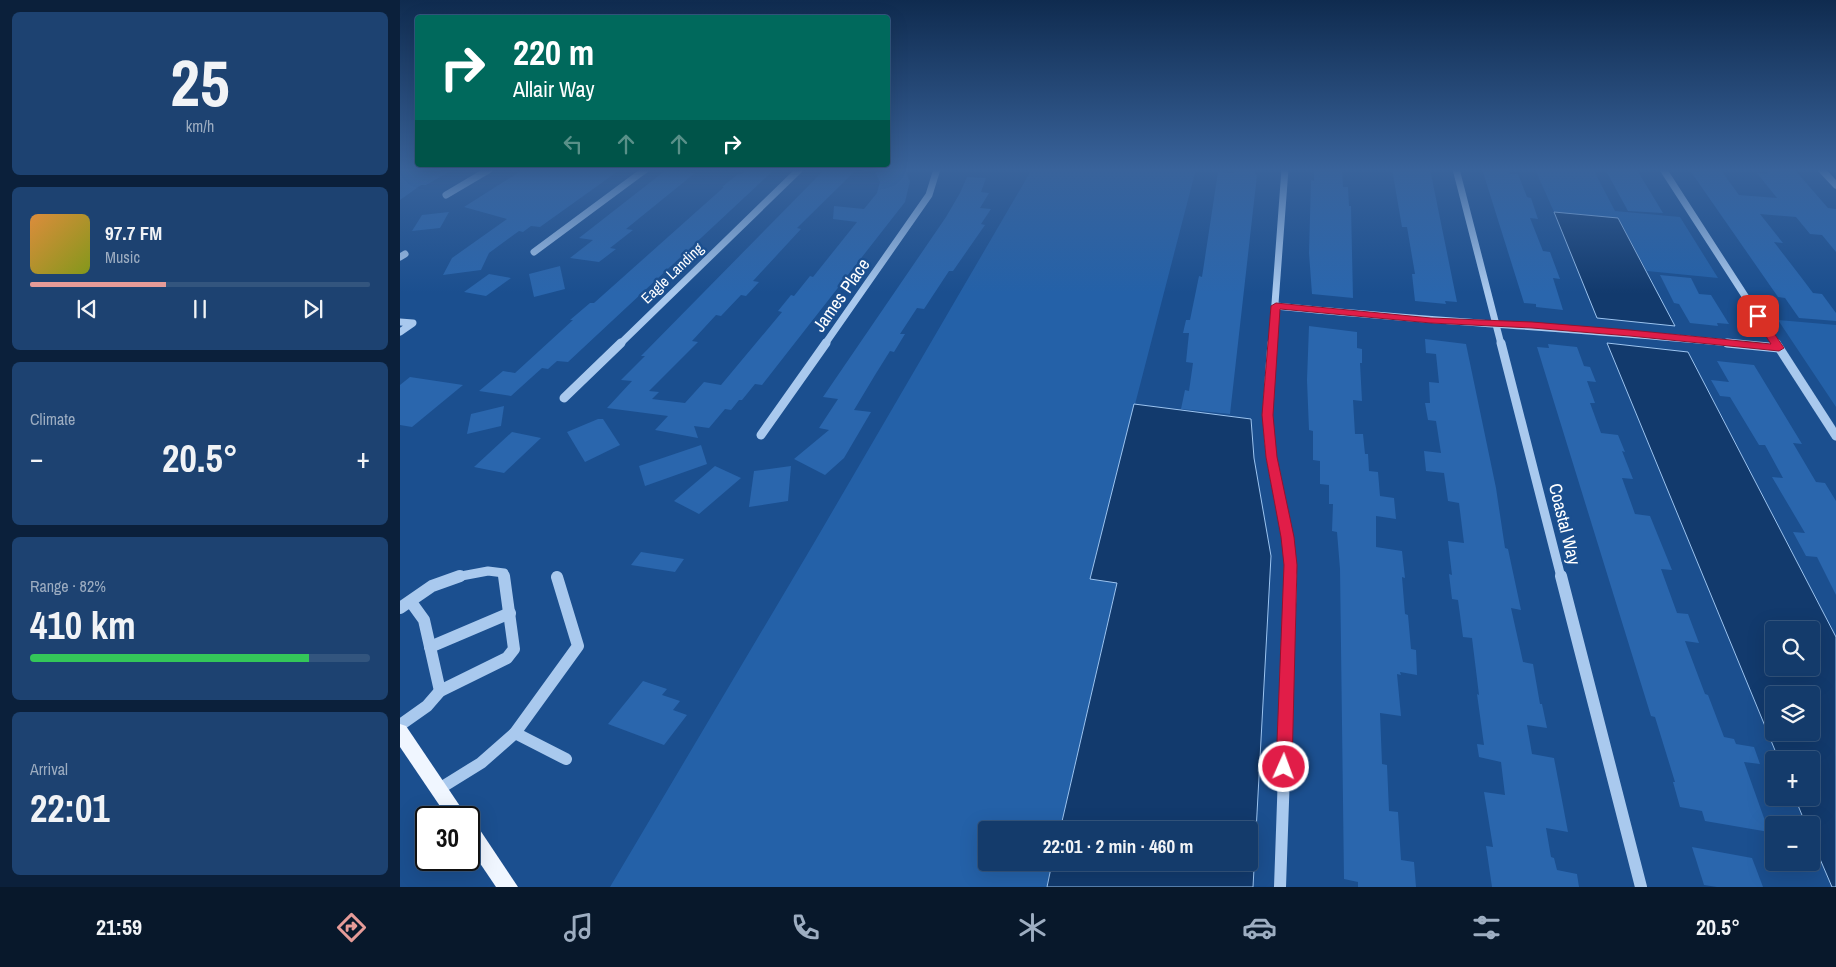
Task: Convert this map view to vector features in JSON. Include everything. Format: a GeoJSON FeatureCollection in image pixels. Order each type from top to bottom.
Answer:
{"type":"FeatureCollection","features":[{"type":"Feature","properties":{"kind":"main road"},"geometry":{"type":"LineString","coordinates":[[400,732],[451,806]]}},
{"type":"Feature","properties":{"kind":"main road"},"geometry":{"type":"LineString","coordinates":[[480,848],[508,887]]}},
{"type":"Feature","properties":{"kind":"street"},"geometry":{"type":"LineString","coordinates":[[534,252],[589,210]]}},
{"type":"Feature","properties":{"kind":"street","name":"Eagle Landing"},"geometry":{"type":"LineString","coordinates":[[564,398],[757,210]]}},
{"type":"Feature","properties":{"kind":"street","name":"James Place"},"geometry":{"type":"LineString","coordinates":[[760,434],[918,210]]}},
{"type":"Feature","properties":{"kind":"street"},"geometry":{"type":"LineString","coordinates":[[1280,887],[1290,565],[1288,537],[1271,457],[1267,415],[1282,210]]}},
{"type":"Feature","properties":{"kind":"street","name":"Coastal Way"},"geometry":{"type":"LineString","coordinates":[[1467,210],[1641,887]]}},
{"type":"Feature","properties":{"kind":"street"},"geometry":{"type":"LineString","coordinates":[[1690,210],[1836,436]]}},
{"type":"Feature","properties":{"kind":"street"},"geometry":{"type":"LineString","coordinates":[[1276,306],[1403,318],[1630,333],[1779,348]]}},
{"type":"Feature","properties":{"kind":"street"},"geometry":{"type":"LineString","coordinates":[[400,322],[412,323],[400,332]]}},
{"type":"Feature","properties":{"kind":"street"},"geometry":{"type":"LineString","coordinates":[[400,608],[431,587],[447,580],[495,570],[504,573],[514,649],[507,658],[440,691],[427,706],[400,725]]}},
{"type":"Feature","properties":{"kind":"street"},"geometry":{"type":"LineString","coordinates":[[439,789],[481,763],[515,733],[578,646],[557,577]]}},
{"type":"Feature","properties":{"kind":"street"},"geometry":{"type":"LineString","coordinates":[[411,602],[424,620],[440,691]]}},
{"type":"Feature","properties":{"kind":"street"},"geometry":{"type":"LineString","coordinates":[[430,647],[510,612]]}},
{"type":"Feature","properties":{"kind":"street"},"geometry":{"type":"LineString","coordinates":[[515,733],[566,759]]}},
{"type":"Feature","properties":{"kind":"shaded area"},"geometry":{"type":"Polygon","coordinates":[[[1008,210],[1185,210],[1090,578],[1117,582],[1062,821],[978,821],[978,871],[1050,871],[1047,887],[610,887],[1008,210]]]}},
{"type":"Feature","properties":{"kind":"shaded area"},"geometry":{"type":"Polygon","coordinates":[[[1553,210],[1615,210],[1680,217],[1718,278],[1647,271],[1618,218],[1554,212],[1553,210]]]}},
{"type":"Feature","properties":{"kind":"shaded area"},"geometry":{"type":"Polygon","coordinates":[[[1554,212],[1618,218],[1675,326],[1597,318],[1554,212]]]}},
{"type":"Feature","properties":{"kind":"shaded area"},"geometry":{"type":"Polygon","coordinates":[[[1778,320],[1836,325],[1836,407],[1778,320]]]}},
{"type":"Feature","properties":{"kind":"shaded area"},"geometry":{"type":"Polygon","coordinates":[[[1607,343],[1688,352],[1836,637],[1836,887],[1832,887],[1820,859],[1820,816],[1802,816],[1798,806],[1820,806],[1820,751],[1775,751],[1771,741],[1820,741],[1820,686],[1765,686],[1765,726],[1607,343]]]}},
{"type":"Feature","properties":{"kind":"shaded area"},"geometry":{"type":"Polygon","coordinates":[[[1134,404],[1251,419],[1254,458],[1271,556],[1257,821],[1062,821],[1117,583],[1090,579],[1134,404]]]}},
{"type":"Feature","properties":{"kind":"shaded area"},"geometry":{"type":"Polygon","coordinates":[[[1050,871],[1254,871],[1253,887],[1047,887],[1050,871]]]}},
{"type":"Feature","properties":{"kind":"building"},"geometry":{"type":"Polygon","coordinates":[[[476,210],[563,210],[540,227],[531,226],[523,232],[519,231],[489,253],[481,270],[443,275],[452,258],[507,219],[476,210]]]}},
{"type":"Feature","properties":{"kind":"building"},"geometry":{"type":"Polygon","coordinates":[[[614,210],[649,210],[626,229],[633,230],[610,248],[616,249],[599,262],[570,258],[593,240],[579,238],[614,210]]]}},
{"type":"Feature","properties":{"kind":"building"},"geometry":{"type":"Polygon","coordinates":[[[698,210],[731,210],[568,362],[557,361],[548,369],[542,368],[511,396],[479,391],[503,371],[515,373],[573,320],[570,320],[590,303],[594,303],[698,210]]]}},
{"type":"Feature","properties":{"kind":"building"},"geometry":{"type":"Polygon","coordinates":[[[784,210],[815,210],[797,228],[801,229],[753,281],[759,282],[746,296],[741,295],[721,316],[716,315],[692,341],[698,342],[649,391],[659,392],[652,399],[685,403],[704,382],[721,385],[782,312],[778,311],[791,295],[794,296],[810,276],[813,277],[857,222],[833,219],[834,210],[898,210],[762,385],[755,384],[731,410],[725,409],[709,428],[694,426],[698,438],[655,430],[668,416],[607,408],[632,381],[621,380],[645,356],[641,356],[784,210]]]}},
{"type":"Feature","properties":{"kind":"building"},"geometry":{"type":"Polygon","coordinates":[[[950,210],[990,210],[981,224],[985,225],[953,271],[949,271],[924,309],[917,308],[900,334],[905,334],[894,352],[890,351],[854,410],[871,412],[844,458],[825,475],[794,459],[829,430],[819,428],[838,399],[823,397],[950,210]]]}},
{"type":"Feature","properties":{"kind":"building"},"geometry":{"type":"Polygon","coordinates":[[[1212,210],[1253,210],[1230,414],[1181,409],[1185,390],[1189,391],[1193,363],[1186,362],[1189,333],[1183,333],[1186,320],[1190,320],[1199,276],[1202,277],[1212,210]]]}},
{"type":"Feature","properties":{"kind":"building"},"geometry":{"type":"Polygon","coordinates":[[[1310,210],[1351,210],[1353,298],[1312,294],[1309,253],[1310,210]]]}},
{"type":"Feature","properties":{"kind":"building"},"geometry":{"type":"Polygon","coordinates":[[[1399,210],[1438,210],[1457,302],[1445,301],[1446,304],[1415,301],[1412,274],[1415,274],[1407,227],[1402,227],[1399,210]]]}},
{"type":"Feature","properties":{"kind":"building"},"geometry":{"type":"Polygon","coordinates":[[[1495,210],[1535,210],[1538,219],[1530,218],[1543,251],[1550,252],[1560,279],[1553,278],[1563,310],[1536,307],[1536,304],[1524,303],[1495,210]]]}},
{"type":"Feature","properties":{"kind":"building"},"geometry":{"type":"Polygon","coordinates":[[[1661,210],[1663,213],[1628,211],[1661,210]]]}},
{"type":"Feature","properties":{"kind":"building"},"geometry":{"type":"Polygon","coordinates":[[[1718,210],[1836,210],[1836,252],[1822,235],[1810,234],[1796,217],[1760,214],[1783,243],[1774,242],[1813,293],[1822,294],[1836,313],[1836,321],[1799,318],[1785,298],[1778,297],[1718,210]]]}},
{"type":"Feature","properties":{"kind":"building"},"geometry":{"type":"Polygon","coordinates":[[[449,212],[440,228],[412,231],[422,215],[449,212]]]}},
{"type":"Feature","properties":{"kind":"building"},"geometry":{"type":"Polygon","coordinates":[[[560,266],[565,289],[534,297],[529,274],[560,266]]]}},
{"type":"Feature","properties":{"kind":"building"},"geometry":{"type":"Polygon","coordinates":[[[489,274],[511,278],[486,296],[464,292],[489,274]]]}},
{"type":"Feature","properties":{"kind":"building"},"geometry":{"type":"Polygon","coordinates":[[[1660,275],[1691,278],[1699,294],[1711,295],[1729,324],[1717,323],[1718,326],[1690,323],[1679,304],[1674,303],[1660,275]]]}},
{"type":"Feature","properties":{"kind":"building"},"geometry":{"type":"Polygon","coordinates":[[[1309,326],[1357,332],[1357,348],[1362,349],[1362,363],[1360,363],[1362,401],[1353,400],[1355,434],[1363,434],[1365,454],[1368,454],[1369,471],[1378,472],[1380,496],[1394,498],[1396,519],[1376,516],[1376,547],[1402,551],[1405,578],[1402,577],[1405,614],[1408,615],[1411,649],[1416,650],[1417,675],[1400,672],[1401,675],[1397,674],[1401,716],[1380,713],[1382,764],[1387,765],[1389,811],[1398,812],[1401,860],[1414,862],[1416,887],[1358,887],[1358,882],[1344,879],[1340,569],[1337,532],[1332,531],[1333,504],[1329,504],[1329,485],[1320,484],[1320,461],[1313,460],[1313,431],[1309,430],[1307,380],[1309,326]]]}},
{"type":"Feature","properties":{"kind":"building"},"geometry":{"type":"Polygon","coordinates":[[[1425,339],[1466,344],[1496,488],[1505,548],[1508,549],[1521,610],[1511,608],[1523,662],[1533,664],[1540,704],[1542,704],[1547,728],[1527,725],[1532,754],[1554,758],[1568,832],[1546,828],[1551,857],[1554,858],[1557,870],[1577,874],[1579,887],[1492,887],[1486,846],[1493,847],[1484,792],[1505,795],[1501,762],[1479,757],[1477,744],[1484,745],[1472,638],[1463,637],[1458,600],[1452,599],[1449,574],[1452,575],[1448,541],[1464,543],[1459,503],[1448,501],[1444,473],[1426,471],[1424,451],[1441,453],[1436,421],[1428,420],[1425,403],[1430,403],[1429,382],[1439,383],[1436,354],[1426,353],[1425,339]]]}},
{"type":"Feature","properties":{"kind":"building"},"geometry":{"type":"Polygon","coordinates":[[[1548,344],[1577,347],[1584,366],[1590,367],[1596,382],[1587,381],[1595,403],[1590,403],[1601,433],[1618,435],[1633,479],[1622,478],[1635,514],[1650,516],[1672,570],[1661,569],[1677,613],[1688,614],[1699,643],[1685,641],[1705,694],[1708,695],[1724,737],[1734,739],[1736,744],[1754,747],[1760,764],[1744,762],[1765,821],[1765,831],[1705,821],[1702,811],[1680,807],[1673,782],[1675,782],[1655,717],[1651,716],[1537,347],[1549,348],[1548,344]]]}},
{"type":"Feature","properties":{"kind":"building"},"geometry":{"type":"Polygon","coordinates":[[[1717,361],[1754,365],[1802,444],[1793,443],[1816,482],[1825,483],[1836,501],[1836,595],[1817,557],[1806,556],[1793,532],[1805,533],[1772,477],[1783,478],[1765,445],[1759,445],[1730,397],[1720,396],[1711,380],[1729,382],[1717,361]]]}},
{"type":"Feature","properties":{"kind":"building"},"geometry":{"type":"Polygon","coordinates":[[[410,377],[463,385],[412,427],[400,425],[400,385],[410,377]]]}},
{"type":"Feature","properties":{"kind":"building"},"geometry":{"type":"Polygon","coordinates":[[[504,406],[501,426],[467,434],[471,414],[504,406]]]}},
{"type":"Feature","properties":{"kind":"building"},"geometry":{"type":"Polygon","coordinates":[[[598,419],[603,419],[620,445],[585,462],[567,432],[598,419]]]}},
{"type":"Feature","properties":{"kind":"building"},"geometry":{"type":"Polygon","coordinates":[[[512,432],[541,438],[504,473],[474,467],[512,432]]]}},
{"type":"Feature","properties":{"kind":"building"},"geometry":{"type":"Polygon","coordinates":[[[701,445],[707,464],[645,486],[639,466],[701,445]]]}},
{"type":"Feature","properties":{"kind":"building"},"geometry":{"type":"Polygon","coordinates":[[[715,466],[741,478],[699,514],[674,501],[715,466]]]}},
{"type":"Feature","properties":{"kind":"building"},"geometry":{"type":"Polygon","coordinates":[[[791,466],[788,501],[749,507],[754,471],[791,466]]]}},
{"type":"Feature","properties":{"kind":"building"},"geometry":{"type":"Polygon","coordinates":[[[641,552],[684,559],[675,572],[631,565],[641,552]]]}},
{"type":"Feature","properties":{"kind":"building"},"geometry":{"type":"Polygon","coordinates":[[[643,681],[667,689],[662,695],[680,701],[673,710],[687,715],[664,745],[608,724],[643,681]]]}},
{"type":"Feature","properties":{"kind":"building"},"geometry":{"type":"Polygon","coordinates":[[[1692,847],[1752,858],[1763,887],[1717,887],[1704,885],[1692,847]]]}},
{"type":"Feature","properties":{"kind":"route"},"geometry":{"type":"LineString","coordinates":[[1284,767],[1290,565],[1288,537],[1271,457],[1267,415],[1276,306],[1394,318],[1532,325],[1630,333],[1779,348],[1758,316]]}}]}
